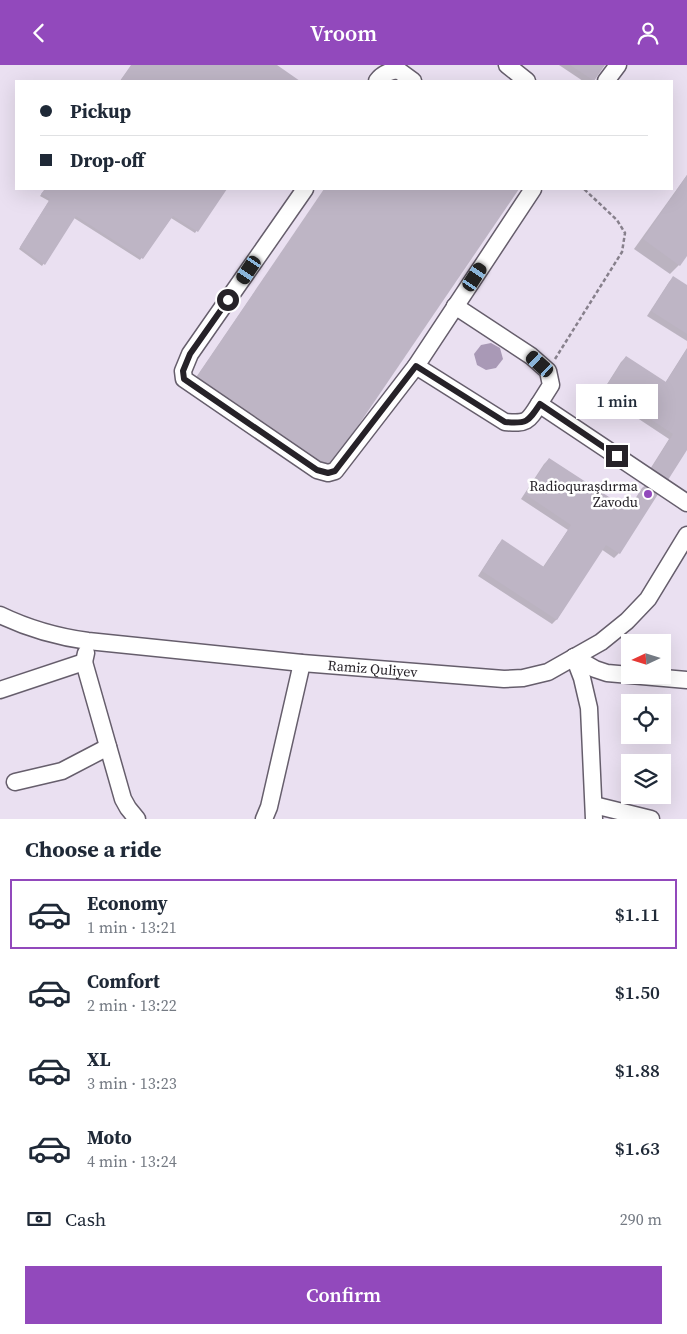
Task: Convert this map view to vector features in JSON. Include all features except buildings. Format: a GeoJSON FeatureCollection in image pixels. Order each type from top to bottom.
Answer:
{"type":"FeatureCollection","features":[{"type":"Feature","properties":{"kind":"street"},"geometry":{"type":"LineString","coordinates":[[507,65],[526,80]]}},
{"type":"Feature","properties":{"kind":"street"},"geometry":{"type":"LineString","coordinates":[[607,80],[618,65]]}},
{"type":"Feature","properties":{"kind":"street"},"geometry":{"type":"LineString","coordinates":[[378,80],[382,75],[398,70],[412,80]]}},
{"type":"Feature","properties":{"kind":"street"},"geometry":{"type":"LineString","coordinates":[[303,190],[190,354],[183,371],[184,379],[317,470],[328,473],[335,471],[416,366],[532,190]]}},
{"type":"Feature","properties":{"kind":"street"},"geometry":{"type":"LineString","coordinates":[[416,366],[505,422],[520,423],[530,419],[540,404],[551,385],[548,371],[532,356],[455,306]]}},
{"type":"Feature","properties":{"kind":"street"},"geometry":{"type":"LineString","coordinates":[[540,404],[687,503]]}},
{"type":"Feature","properties":{"kind":"street","name":"Ramiz Quliyev"},"geometry":{"type":"LineString","coordinates":[[0,615],[38,630],[88,641],[302,663],[504,679],[524,678],[548,672],[600,642],[648,599],[685,544]]}},
{"type":"Feature","properties":{"kind":"street"},"geometry":{"type":"LineString","coordinates":[[88,641],[84,662],[124,799],[128,808],[137,819]]}},
{"type":"Feature","properties":{"kind":"street"},"geometry":{"type":"LineString","coordinates":[[574,657],[595,669],[607,673],[687,680]]}},
{"type":"Feature","properties":{"kind":"street"},"geometry":{"type":"LineString","coordinates":[[574,657],[582,678],[588,708],[594,812],[651,819]]}},
{"type":"Feature","properties":{"kind":"street"},"geometry":{"type":"LineString","coordinates":[[0,690],[84,662]]}},
{"type":"Feature","properties":{"kind":"street"},"geometry":{"type":"LineString","coordinates":[[264,819],[269,807],[302,663]]}},
{"type":"Feature","properties":{"kind":"street"},"geometry":{"type":"LineString","coordinates":[[15,782],[62,771],[108,747]]}},
{"type":"Feature","properties":{"kind":"path"},"geometry":{"type":"LineString","coordinates":[[548,371],[622,252],[625,233],[617,220],[585,190]]}},
{"type":"Feature","properties":{"kind":"shaded area"},"geometry":{"type":"Polygon","coordinates":[[[491,343],[500,348],[503,359],[496,368],[486,370],[477,365],[474,354],[481,345],[491,343]]]}},
{"type":"Feature","properties":{"kind":"place","name":"Radioquraşdırma Zavodu"},"geometry":{"type":"Point","coordinates":[648,494]}},
{"type":"Feature","properties":{"kind":"route"},"geometry":{"type":"LineString","coordinates":[[228,300],[190,354],[183,371],[184,379],[317,470],[328,473],[335,471],[416,366],[505,422],[520,423],[530,419],[540,404],[617,456]]}}]}
